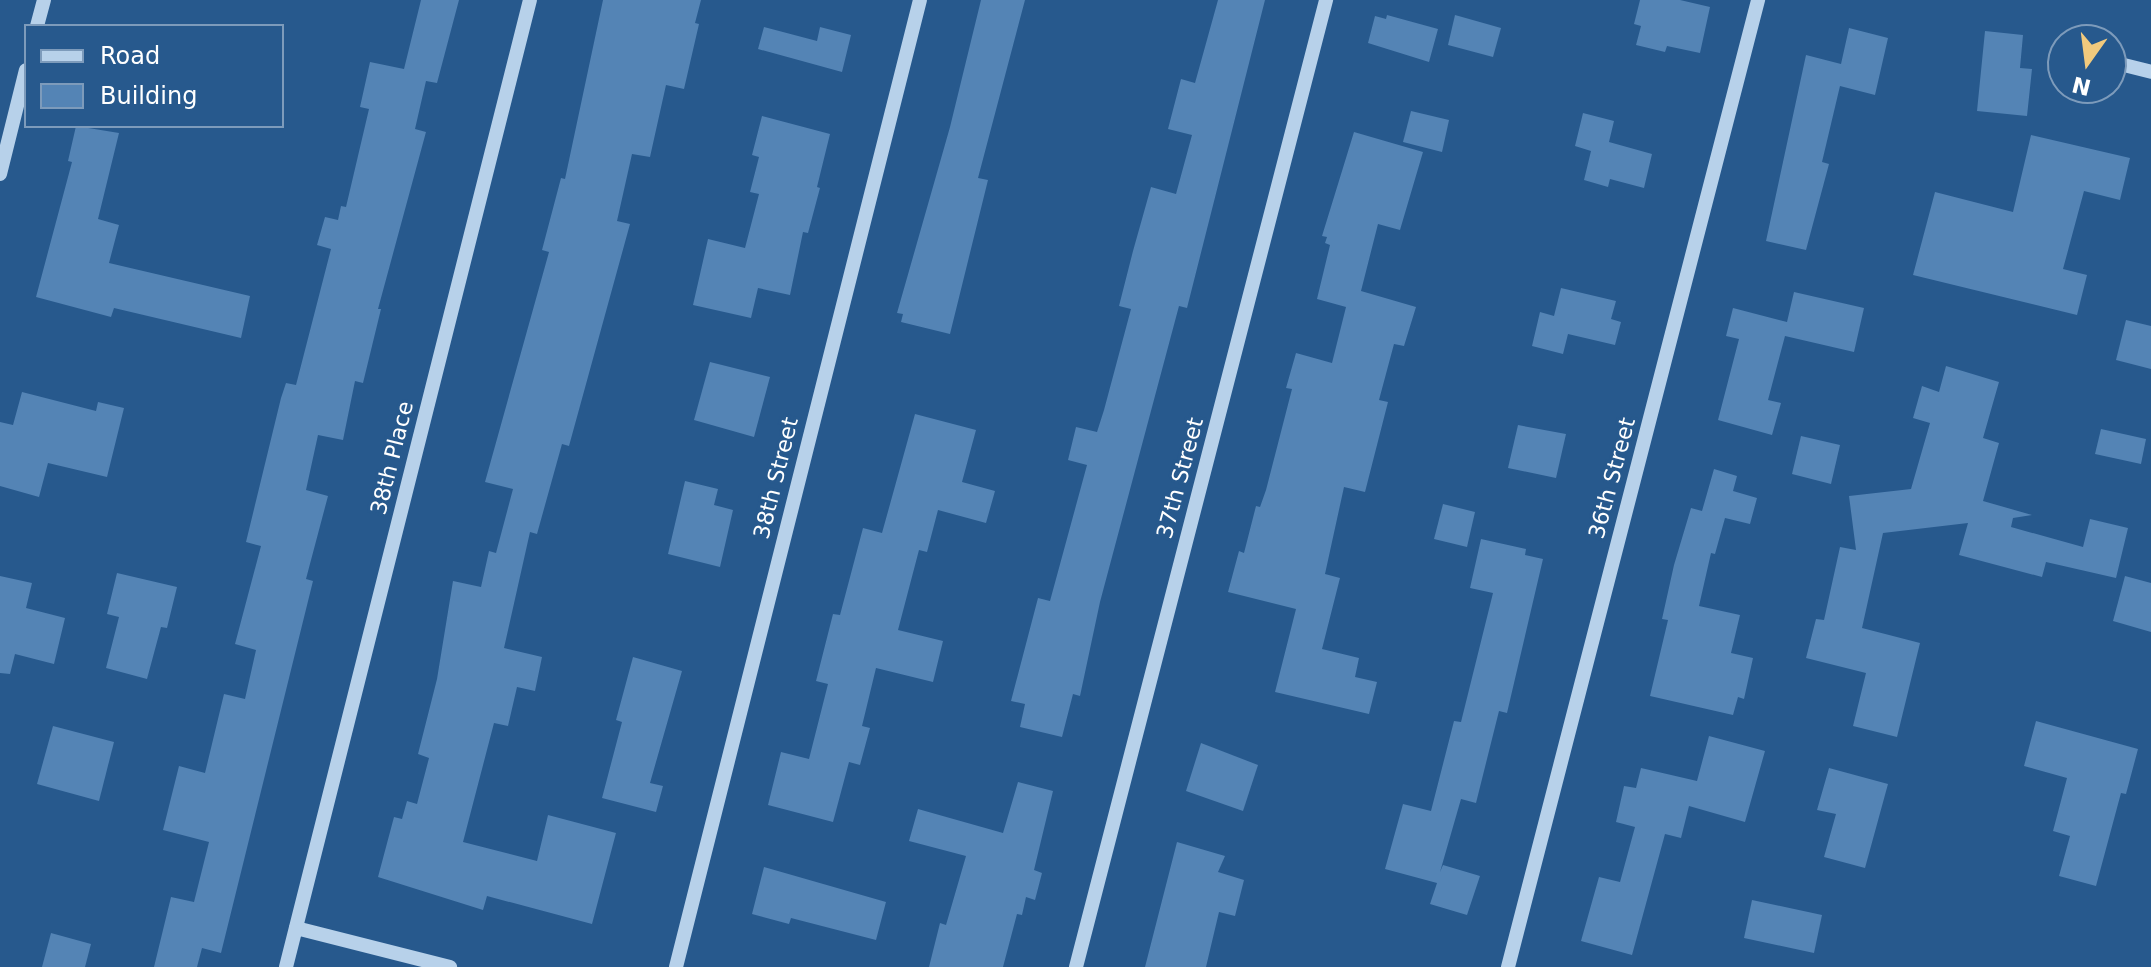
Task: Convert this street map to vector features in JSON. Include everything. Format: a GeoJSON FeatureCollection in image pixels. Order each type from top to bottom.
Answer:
{"type":"FeatureCollection","features":[{"type":"Feature","properties":{"kind":"street"},"geometry":{"type":"LineString","coordinates":[[38,24],[44,0]]}},
{"type":"Feature","properties":{"kind":"street","name":"38th Place"},"geometry":{"type":"LineString","coordinates":[[286,967],[530,0]]}},
{"type":"Feature","properties":{"kind":"street","name":"38th Street"},"geometry":{"type":"LineString","coordinates":[[676,967],[920,0]]}},
{"type":"Feature","properties":{"kind":"street","name":"37th Street"},"geometry":{"type":"LineString","coordinates":[[1076,967],[1326,0]]}},
{"type":"Feature","properties":{"kind":"street","name":"36th Street"},"geometry":{"type":"LineString","coordinates":[[1508,967],[1758,0]]}},
{"type":"Feature","properties":{"kind":"street"},"geometry":{"type":"LineString","coordinates":[[2127,66],[2151,72]]}},
{"type":"Feature","properties":{"kind":"street"},"geometry":{"type":"LineString","coordinates":[[0,174],[24,78]]}},
{"type":"Feature","properties":{"kind":"street"},"geometry":{"type":"LineString","coordinates":[[296,928],[450,967]]}},
{"type":"Feature","properties":{"kind":"building"},"geometry":{"type":"Polygon","coordinates":[[[421,0],[459,0],[437,83],[426,81],[415,129],[426,132],[378,309],[381,309],[363,383],[355,381],[343,440],[318,435],[306,490],[328,496],[306,579],[313,581],[221,953],[202,948],[197,967],[154,967],[171,897],[194,902],[209,842],[163,830],[179,766],[205,773],[224,694],[245,699],[256,650],[235,644],[261,546],[246,542],[281,398],[286,383],[296,385],[331,249],[317,245],[325,217],[338,220],[341,206],[346,207],[369,109],[360,107],[370,62],[404,69],[421,0]]]}},
{"type":"Feature","properties":{"kind":"building"},"geometry":{"type":"Polygon","coordinates":[[[603,0],[701,0],[695,23],[699,24],[684,89],[666,85],[650,157],[632,154],[617,221],[630,224],[569,446],[562,444],[537,534],[530,532],[504,648],[542,657],[535,691],[517,687],[508,726],[494,723],[463,842],[537,861],[548,815],[616,833],[592,924],[487,896],[483,910],[378,877],[394,817],[402,819],[407,801],[417,804],[429,758],[418,754],[437,679],[453,581],[481,587],[489,551],[496,553],[513,489],[485,482],[549,252],[542,250],[561,178],[565,179],[603,0]]]}},
{"type":"Feature","properties":{"kind":"building"},"geometry":{"type":"Polygon","coordinates":[[[981,0],[1025,0],[978,178],[988,180],[950,334],[901,322],[903,314],[897,313],[950,127],[981,0]]]}},
{"type":"Feature","properties":{"kind":"building"},"geometry":{"type":"Polygon","coordinates":[[[1218,0],[1265,0],[1187,308],[1179,306],[1100,602],[1080,696],[1073,694],[1062,737],[1020,727],[1025,704],[1011,701],[1038,598],[1050,601],[1087,465],[1068,460],[1076,427],[1097,432],[1131,309],[1119,306],[1151,187],[1176,194],[1192,135],[1168,129],[1181,79],[1195,83],[1218,0]]]}},
{"type":"Feature","properties":{"kind":"building"},"geometry":{"type":"Polygon","coordinates":[[[1640,0],[1680,0],[1710,7],[1700,53],[1667,46],[1665,52],[1636,45],[1641,26],[1634,24],[1640,0]]]}},
{"type":"Feature","properties":{"kind":"building"},"geometry":{"type":"Polygon","coordinates":[[[1387,15],[1438,29],[1429,62],[1368,43],[1375,16],[1386,19],[1387,15]]]}},
{"type":"Feature","properties":{"kind":"building"},"geometry":{"type":"Polygon","coordinates":[[[1455,15],[1501,28],[1493,57],[1448,45],[1455,15]]]}},
{"type":"Feature","properties":{"kind":"building"},"geometry":{"type":"Polygon","coordinates":[[[764,27],[817,41],[820,27],[851,35],[842,72],[758,49],[764,27]]]}},
{"type":"Feature","properties":{"kind":"building"},"geometry":{"type":"Polygon","coordinates":[[[1849,28],[1888,38],[1875,95],[1840,86],[1822,162],[1829,164],[1806,250],[1766,241],[1806,55],[1841,64],[1849,28]]]}},
{"type":"Feature","properties":{"kind":"building"},"geometry":{"type":"Polygon","coordinates":[[[1985,31],[2023,35],[2020,68],[2032,69],[2027,116],[1977,111],[1985,31]]]}},
{"type":"Feature","properties":{"kind":"building"},"geometry":{"type":"Polygon","coordinates":[[[1411,111],[1449,120],[1442,152],[1403,142],[1411,111]]]}},
{"type":"Feature","properties":{"kind":"building"},"geometry":{"type":"Polygon","coordinates":[[[1583,113],[1614,121],[1609,142],[1652,154],[1644,188],[1610,179],[1608,187],[1584,180],[1591,151],[1575,146],[1583,113]]]}},
{"type":"Feature","properties":{"kind":"building"},"geometry":{"type":"Polygon","coordinates":[[[762,116],[830,134],[817,187],[820,188],[808,233],[803,232],[790,295],[758,288],[751,318],[693,305],[708,239],[745,248],[759,194],[750,192],[759,157],[752,155],[762,116]]]}},
{"type":"Feature","properties":{"kind":"building"},"geometry":{"type":"Polygon","coordinates":[[[76,128],[119,133],[98,219],[119,225],[109,263],[250,296],[241,338],[114,308],[111,317],[36,297],[72,162],[68,161],[76,128]]]}},
{"type":"Feature","properties":{"kind":"building"},"geometry":{"type":"Polygon","coordinates":[[[1354,132],[1423,152],[1400,230],[1378,224],[1361,291],[1416,307],[1404,346],[1394,344],[1379,400],[1388,402],[1365,492],[1344,487],[1325,574],[1340,578],[1322,649],[1359,658],[1355,677],[1377,682],[1369,714],[1275,692],[1296,609],[1228,592],[1239,551],[1244,553],[1256,506],[1260,507],[1266,490],[1292,389],[1286,388],[1296,353],[1332,363],[1346,307],[1317,299],[1330,245],[1325,243],[1327,237],[1322,236],[1354,132]]]}},
{"type":"Feature","properties":{"kind":"building"},"geometry":{"type":"Polygon","coordinates":[[[2031,135],[2130,158],[2120,200],[2084,191],[2063,269],[2087,275],[2077,315],[1913,275],[1935,192],[2013,212],[2031,135]]]}},
{"type":"Feature","properties":{"kind":"building"},"geometry":{"type":"Polygon","coordinates":[[[1561,288],[1616,301],[1611,319],[1621,322],[1615,345],[1568,334],[1563,354],[1532,346],[1540,312],[1554,316],[1561,288]]]}},
{"type":"Feature","properties":{"kind":"building"},"geometry":{"type":"Polygon","coordinates":[[[1794,292],[1864,308],[1854,352],[1785,336],[1768,400],[1781,403],[1772,435],[1718,420],[1739,339],[1726,336],[1733,308],[1787,322],[1794,292]]]}},
{"type":"Feature","properties":{"kind":"building"},"geometry":{"type":"Polygon","coordinates":[[[2126,320],[2151,326],[2151,369],[2116,360],[2126,320]]]}},
{"type":"Feature","properties":{"kind":"building"},"geometry":{"type":"Polygon","coordinates":[[[710,362],[770,377],[754,437],[694,420],[710,362]]]}},
{"type":"Feature","properties":{"kind":"building"},"geometry":{"type":"Polygon","coordinates":[[[1946,366],[1999,382],[1983,438],[1999,443],[1983,501],[2032,515],[2013,518],[2011,527],[2083,547],[2090,519],[2128,528],[2116,578],[2046,562],[2042,577],[1959,555],[1968,523],[1883,533],[1862,628],[1920,643],[1897,737],[1853,726],[1866,673],[1806,658],[1816,619],[1824,620],[1840,547],[1856,550],[1849,496],[1911,489],[1930,423],[1913,418],[1922,386],[1939,392],[1946,366]]]}},
{"type":"Feature","properties":{"kind":"building"},"geometry":{"type":"Polygon","coordinates":[[[22,392],[96,411],[98,402],[124,408],[107,477],[48,463],[39,497],[0,486],[0,422],[13,425],[22,392]]]}},
{"type":"Feature","properties":{"kind":"building"},"geometry":{"type":"Polygon","coordinates":[[[915,414],[976,430],[962,482],[995,491],[986,523],[938,510],[927,552],[919,550],[898,630],[943,641],[933,682],[876,668],[862,726],[870,728],[860,765],[849,762],[833,822],[768,805],[781,752],[809,759],[828,684],[816,681],[833,614],[840,615],[863,528],[882,533],[915,414]]]}},
{"type":"Feature","properties":{"kind":"building"},"geometry":{"type":"Polygon","coordinates":[[[1518,425],[1566,434],[1556,478],[1508,468],[1518,425]]]}},
{"type":"Feature","properties":{"kind":"building"},"geometry":{"type":"Polygon","coordinates":[[[2101,429],[2146,439],[2141,464],[2095,454],[2101,429]]]}},
{"type":"Feature","properties":{"kind":"building"},"geometry":{"type":"Polygon","coordinates":[[[1801,436],[1840,445],[1831,484],[1792,474],[1801,436]]]}},
{"type":"Feature","properties":{"kind":"building"},"geometry":{"type":"Polygon","coordinates":[[[1714,469],[1737,476],[1733,491],[1757,498],[1750,524],[1725,518],[1715,554],[1711,553],[1699,606],[1740,615],[1731,653],[1753,658],[1744,699],[1738,697],[1733,715],[1650,696],[1668,620],[1662,619],[1674,565],[1691,508],[1702,511],[1714,469]]]}},
{"type":"Feature","properties":{"kind":"building"},"geometry":{"type":"Polygon","coordinates":[[[685,481],[718,489],[714,505],[733,510],[720,567],[668,554],[685,481]]]}},
{"type":"Feature","properties":{"kind":"building"},"geometry":{"type":"Polygon","coordinates":[[[1443,504],[1475,512],[1467,547],[1434,539],[1443,504]]]}},
{"type":"Feature","properties":{"kind":"building"},"geometry":{"type":"Polygon","coordinates":[[[1481,539],[1526,549],[1525,555],[1543,559],[1507,713],[1499,711],[1476,803],[1461,799],[1440,872],[1443,865],[1480,876],[1467,915],[1430,904],[1437,883],[1385,869],[1403,804],[1431,811],[1454,721],[1461,722],[1493,593],[1470,588],[1481,539]]]}},
{"type":"Feature","properties":{"kind":"building"},"geometry":{"type":"Polygon","coordinates":[[[117,573],[177,587],[167,628],[161,627],[147,679],[106,668],[119,617],[107,614],[117,573]]]}},
{"type":"Feature","properties":{"kind":"building"},"geometry":{"type":"Polygon","coordinates":[[[0,576],[32,583],[26,608],[65,618],[54,664],[15,654],[10,674],[0,673],[0,576]]]}},
{"type":"Feature","properties":{"kind":"building"},"geometry":{"type":"Polygon","coordinates":[[[2125,576],[2151,583],[2151,632],[2113,621],[2125,576]]]}},
{"type":"Feature","properties":{"kind":"building"},"geometry":{"type":"Polygon","coordinates":[[[633,657],[682,671],[650,783],[663,786],[656,812],[602,798],[622,722],[616,720],[633,657]]]}},
{"type":"Feature","properties":{"kind":"building"},"geometry":{"type":"Polygon","coordinates":[[[2036,721],[2138,749],[2126,794],[2121,793],[2096,886],[2059,876],[2070,836],[2053,831],[2067,778],[2024,766],[2036,721]]]}},
{"type":"Feature","properties":{"kind":"building"},"geometry":{"type":"Polygon","coordinates":[[[53,726],[114,742],[99,801],[37,784],[53,726]]]}},
{"type":"Feature","properties":{"kind":"building"},"geometry":{"type":"Polygon","coordinates":[[[1709,736],[1765,751],[1745,822],[1689,806],[1681,838],[1665,834],[1632,955],[1581,941],[1599,877],[1620,882],[1635,827],[1616,822],[1624,786],[1636,788],[1641,768],[1697,781],[1709,736]]]}},
{"type":"Feature","properties":{"kind":"building"},"geometry":{"type":"Polygon","coordinates":[[[1201,743],[1258,765],[1243,811],[1186,791],[1201,743]]]}},
{"type":"Feature","properties":{"kind":"building"},"geometry":{"type":"Polygon","coordinates":[[[1829,768],[1888,784],[1865,868],[1824,857],[1836,814],[1817,810],[1829,768]]]}},
{"type":"Feature","properties":{"kind":"building"},"geometry":{"type":"Polygon","coordinates":[[[1018,782],[1053,791],[1034,870],[1042,873],[1035,900],[1026,897],[1022,915],[1017,914],[1003,967],[929,967],[940,923],[946,925],[966,856],[909,841],[918,809],[1003,833],[1018,782]]]}},
{"type":"Feature","properties":{"kind":"building"},"geometry":{"type":"Polygon","coordinates":[[[1177,842],[1225,856],[1218,872],[1244,880],[1235,916],[1219,912],[1206,967],[1145,967],[1177,842]]]}},
{"type":"Feature","properties":{"kind":"building"},"geometry":{"type":"Polygon","coordinates":[[[764,867],[886,902],[876,940],[791,918],[789,924],[752,914],[764,867]]]}},
{"type":"Feature","properties":{"kind":"building"},"geometry":{"type":"Polygon","coordinates":[[[1752,900],[1822,915],[1814,953],[1744,938],[1752,900]]]}},
{"type":"Feature","properties":{"kind":"building"},"geometry":{"type":"Polygon","coordinates":[[[51,933],[91,944],[85,967],[42,967],[51,933]]]}}]}
